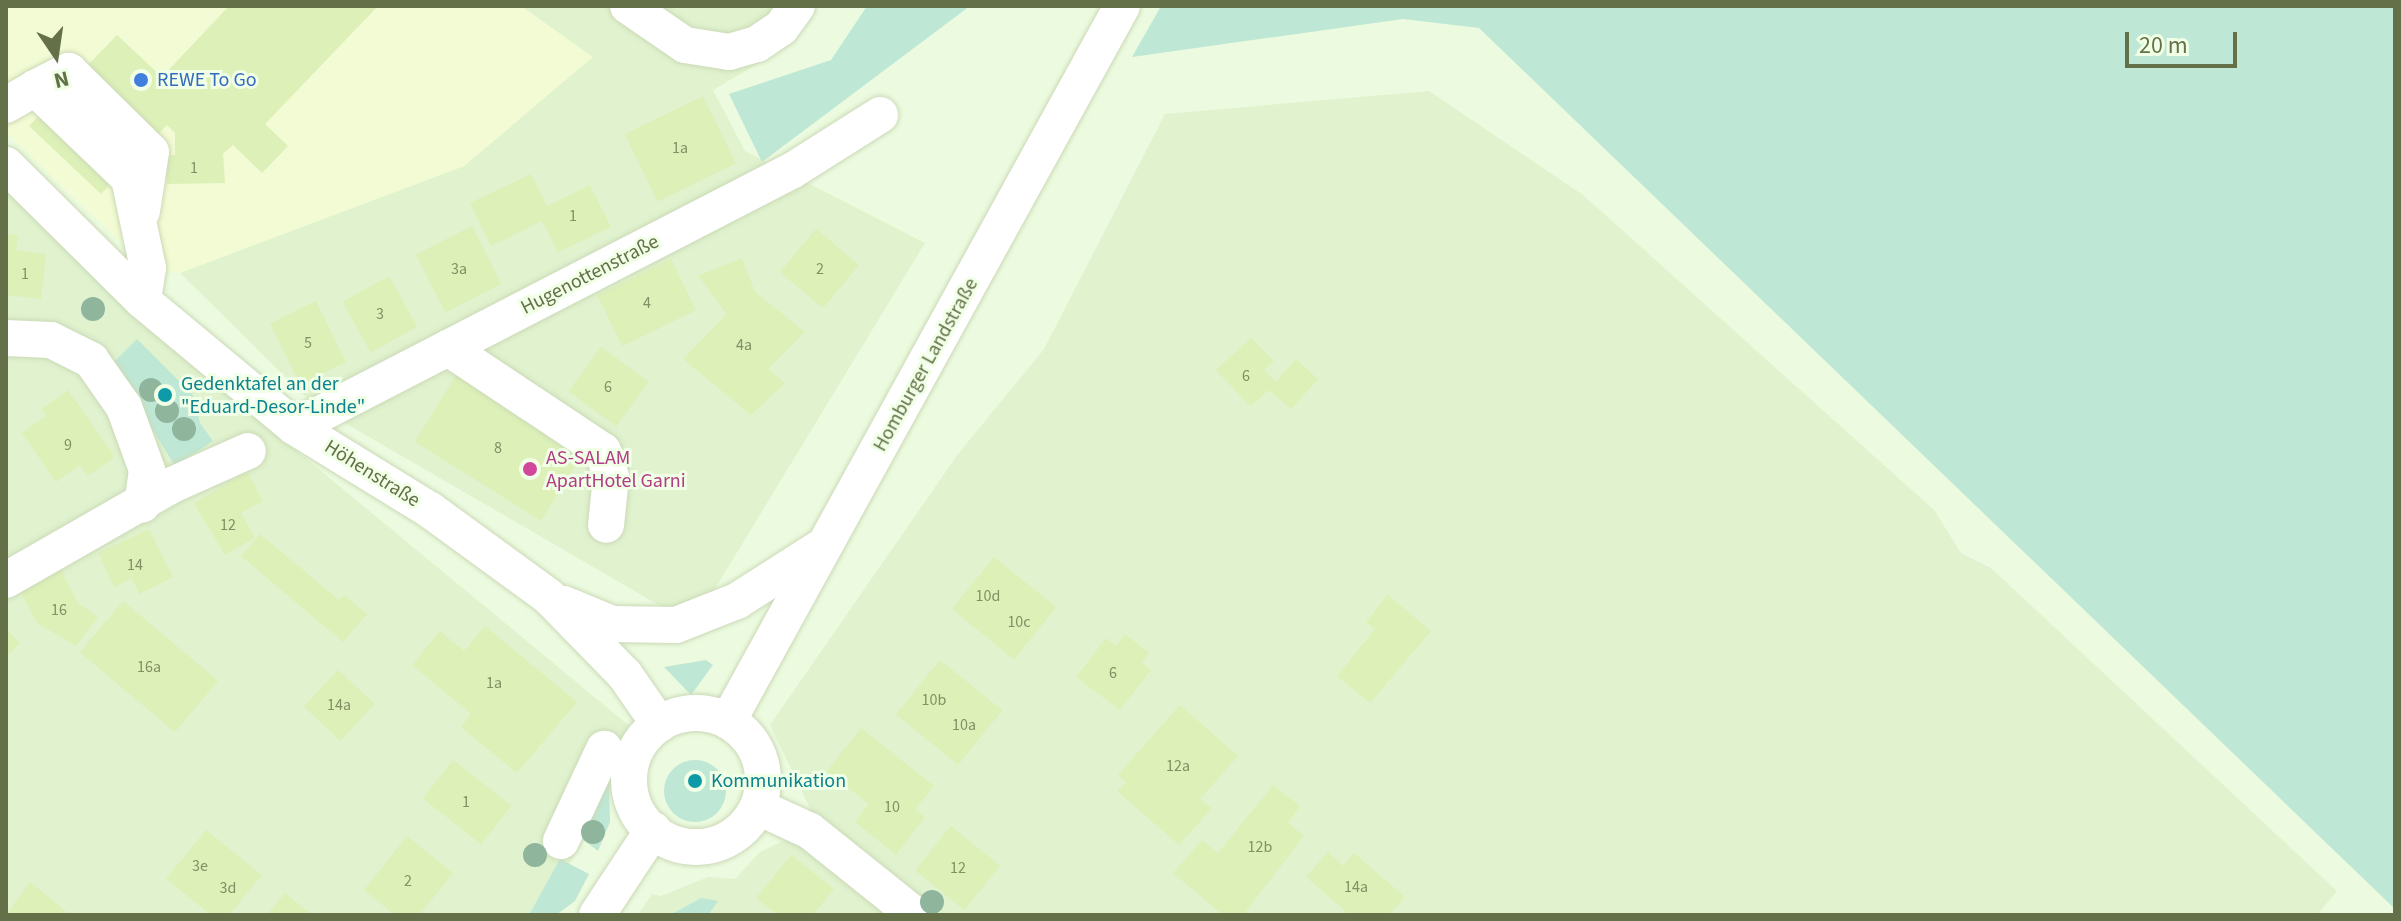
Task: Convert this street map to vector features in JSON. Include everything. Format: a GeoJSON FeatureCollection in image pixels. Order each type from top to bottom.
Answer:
{"type":"FeatureCollection","features":[{"type":"Feature","properties":{"kind":"street"},"geometry":{"type":"LineString","coordinates":[[628,6],[685,45],[729,52],[757,44],[781,28],[797,6]]}},
{"type":"Feature","properties":{"kind":"street","name":"Homburger Landstraße"},"geometry":{"type":"LineString","coordinates":[[728,721],[1122,6]]}},
{"type":"Feature","properties":{"kind":"street"},"geometry":{"type":"LineString","coordinates":[[20,96],[69,71],[151,152],[140,229],[148,268],[143,301]]}},
{"type":"Feature","properties":{"kind":"street","name":"Hugenottenstraße"},"geometry":{"type":"LineString","coordinates":[[295,427],[793,170],[880,115]]}},
{"type":"Feature","properties":{"kind":"street","name":"Höhenstraße"},"geometry":{"type":"LineString","coordinates":[[6,165],[143,301],[295,427],[430,510],[548,596],[625,675],[659,724]]}},
{"type":"Feature","properties":{"kind":"street"},"geometry":{"type":"LineString","coordinates":[[6,338],[51,340],[91,360],[124,407],[147,470],[142,505]]}},
{"type":"Feature","properties":{"kind":"street"},"geometry":{"type":"LineString","coordinates":[[448,348],[603,451],[611,477],[606,525]]}},
{"type":"Feature","properties":{"kind":"street"},"geometry":{"type":"LineString","coordinates":[[6,580],[142,505],[172,485],[248,451]]}},
{"type":"Feature","properties":{"kind":"street"},"geometry":{"type":"LineString","coordinates":[[548,596],[612,624],[676,625],[737,601],[825,545]]}},
{"type":"Feature","properties":{"kind":"street"},"geometry":{"type":"LineString","coordinates":[[695,713],[728,721],[757,751],[763,789],[758,807],[734,836],[716,844],[678,844],[653,830],[636,808],[630,771],[635,753],[659,724],[695,713]]}},
{"type":"Feature","properties":{"kind":"street"},"geometry":{"type":"LineString","coordinates":[[561,841],[604,749]]}},
{"type":"Feature","properties":{"kind":"street"},"geometry":{"type":"LineString","coordinates":[[758,807],[810,831],[915,915]]}},
{"type":"Feature","properties":{"kind":"street"},"geometry":{"type":"LineString","coordinates":[[597,915],[653,830]]}},
{"type":"Feature","properties":{"kind":"shaded area"},"geometry":{"type":"Polygon","coordinates":[[[6,6],[521,6],[593,57],[464,166],[180,273],[148,268],[6,132],[6,6]]]}},
{"type":"Feature","properties":{"kind":"shaded area"},"geometry":{"type":"Polygon","coordinates":[[[521,6],[817,6],[788,46],[713,90],[745,151],[925,243],[693,625],[314,405],[180,273],[464,166],[592,57],[521,6]]]}},
{"type":"Feature","properties":{"kind":"shaded area"},"geometry":{"type":"Polygon","coordinates":[[[867,6],[970,6],[762,162],[729,94],[831,60],[867,6]]]}},
{"type":"Feature","properties":{"kind":"shaded area"},"geometry":{"type":"Polygon","coordinates":[[[1161,6],[2395,6],[2395,909],[1479,28],[1403,19],[1132,57],[1161,6]]]}},
{"type":"Feature","properties":{"kind":"shaded area"},"geometry":{"type":"Polygon","coordinates":[[[1429,91],[1583,195],[1934,510],[1961,553],[1991,568],[2337,891],[2317,915],[638,915],[652,894],[661,896],[708,877],[735,879],[760,852],[789,838],[810,808],[770,725],[958,454],[1044,349],[1165,114],[1429,91]]]}},
{"type":"Feature","properties":{"kind":"shaded area"},"geometry":{"type":"Polygon","coordinates":[[[6,177],[280,437],[644,738],[539,915],[6,915],[6,177]]]}},
{"type":"Feature","properties":{"kind":"shaded area"},"geometry":{"type":"Polygon","coordinates":[[[137,339],[193,395],[200,423],[213,441],[175,466],[112,364],[137,339]]]}},
{"type":"Feature","properties":{"kind":"shaded area"},"geometry":{"type":"Polygon","coordinates":[[[706,660],[713,665],[691,695],[664,667],[706,660]]]}},
{"type":"Feature","properties":{"kind":"shaded area"},"geometry":{"type":"Polygon","coordinates":[[[695,760],[707,762],[717,769],[724,779],[724,803],[717,813],[707,820],[695,822],[683,820],[673,813],[666,803],[664,791],[666,779],[673,769],[683,762],[695,760]]]}},
{"type":"Feature","properties":{"kind":"shaded area"},"geometry":{"type":"Polygon","coordinates":[[[609,780],[610,822],[598,851],[581,838],[609,780]]]}},
{"type":"Feature","properties":{"kind":"shaded area"},"geometry":{"type":"Polygon","coordinates":[[[560,859],[589,874],[575,901],[556,915],[529,915],[560,859]]]}},
{"type":"Feature","properties":{"kind":"shaded area"},"geometry":{"type":"Polygon","coordinates":[[[701,898],[718,901],[708,915],[670,915],[701,898]]]}},
{"type":"Feature","properties":{"kind":"building"},"geometry":{"type":"Polygon","coordinates":[[[229,6],[378,6],[265,124],[288,146],[262,173],[233,145],[223,154],[225,183],[167,184],[166,155],[175,155],[175,133],[167,125],[101,194],[29,126],[117,35],[162,77],[229,6]]]}},
{"type":"Feature","properties":{"kind":"building"},"geometry":{"type":"Polygon","coordinates":[[[703,96],[736,163],[658,202],[625,134],[703,96]]]}},
{"type":"Feature","properties":{"kind":"building"},"geometry":{"type":"Polygon","coordinates":[[[531,174],[547,206],[590,185],[611,227],[558,252],[542,221],[491,246],[470,203],[531,174]]]}},
{"type":"Feature","properties":{"kind":"building"},"geometry":{"type":"Polygon","coordinates":[[[472,226],[502,284],[445,313],[416,255],[472,226]]]}},
{"type":"Feature","properties":{"kind":"building"},"geometry":{"type":"Polygon","coordinates":[[[816,229],[859,265],[823,308],[780,272],[816,229]]]}},
{"type":"Feature","properties":{"kind":"building"},"geometry":{"type":"Polygon","coordinates":[[[6,234],[18,235],[16,250],[46,254],[41,299],[6,295],[6,234]]]}},
{"type":"Feature","properties":{"kind":"building"},"geometry":{"type":"Polygon","coordinates":[[[742,258],[755,292],[805,332],[768,369],[785,383],[751,415],[683,359],[727,314],[698,276],[742,258]]]}},
{"type":"Feature","properties":{"kind":"building"},"geometry":{"type":"Polygon","coordinates":[[[671,259],[696,310],[622,346],[597,295],[671,259]]]}},
{"type":"Feature","properties":{"kind":"building"},"geometry":{"type":"Polygon","coordinates":[[[389,276],[417,327],[371,352],[343,302],[389,276]]]}},
{"type":"Feature","properties":{"kind":"building"},"geometry":{"type":"Polygon","coordinates":[[[316,301],[346,362],[300,384],[270,323],[316,301]]]}},
{"type":"Feature","properties":{"kind":"building"},"geometry":{"type":"Polygon","coordinates":[[[1251,338],[1274,361],[1264,370],[1276,382],[1296,359],[1318,379],[1291,409],[1269,390],[1250,406],[1216,370],[1251,338]]]}},
{"type":"Feature","properties":{"kind":"building"},"geometry":{"type":"Polygon","coordinates":[[[601,347],[649,382],[616,426],[569,391],[601,347]]]}},
{"type":"Feature","properties":{"kind":"building"},"geometry":{"type":"Polygon","coordinates":[[[457,374],[583,453],[541,521],[415,442],[457,374]]]}},
{"type":"Feature","properties":{"kind":"building"},"geometry":{"type":"Polygon","coordinates":[[[68,390],[115,457],[88,476],[80,465],[56,482],[22,433],[46,416],[42,409],[68,390]]]}},
{"type":"Feature","properties":{"kind":"building"},"geometry":{"type":"Polygon","coordinates":[[[247,472],[263,501],[241,513],[255,538],[225,555],[194,503],[247,472]]]}},
{"type":"Feature","properties":{"kind":"building"},"geometry":{"type":"Polygon","coordinates":[[[149,529],[173,577],[139,594],[132,578],[114,587],[98,553],[149,529]]]}},
{"type":"Feature","properties":{"kind":"building"},"geometry":{"type":"Polygon","coordinates":[[[260,534],[339,600],[344,595],[367,614],[343,642],[241,556],[260,534]]]}},
{"type":"Feature","properties":{"kind":"building"},"geometry":{"type":"Polygon","coordinates":[[[994,557],[1056,607],[1014,659],[952,609],[994,557]]]}},
{"type":"Feature","properties":{"kind":"building"},"geometry":{"type":"Polygon","coordinates":[[[61,570],[78,603],[98,617],[76,646],[37,623],[21,593],[61,570]]]}},
{"type":"Feature","properties":{"kind":"building"},"geometry":{"type":"Polygon","coordinates":[[[1388,595],[1431,631],[1370,703],[1337,676],[1375,629],[1366,622],[1388,595]]]}},
{"type":"Feature","properties":{"kind":"building"},"geometry":{"type":"Polygon","coordinates":[[[123,601],[218,681],[175,732],[80,652],[123,601]]]}},
{"type":"Feature","properties":{"kind":"building"},"geometry":{"type":"Polygon","coordinates":[[[485,626],[577,702],[517,773],[461,727],[471,714],[412,665],[440,631],[464,651],[485,626]]]}},
{"type":"Feature","properties":{"kind":"building"},"geometry":{"type":"Polygon","coordinates":[[[6,629],[20,643],[6,657],[6,629]]]}},
{"type":"Feature","properties":{"kind":"building"},"geometry":{"type":"Polygon","coordinates":[[[1125,634],[1149,653],[1142,663],[1151,670],[1120,710],[1076,677],[1106,638],[1116,646],[1125,634]]]}},
{"type":"Feature","properties":{"kind":"building"},"geometry":{"type":"Polygon","coordinates":[[[940,660],[1002,710],[958,765],[896,714],[940,660]]]}},
{"type":"Feature","properties":{"kind":"building"},"geometry":{"type":"Polygon","coordinates":[[[338,670],[375,704],[340,741],[304,707],[338,670]]]}},
{"type":"Feature","properties":{"kind":"building"},"geometry":{"type":"Polygon","coordinates":[[[1180,705],[1238,756],[1200,799],[1212,808],[1179,845],[1117,791],[1126,782],[1118,775],[1180,705]]]}},
{"type":"Feature","properties":{"kind":"building"},"geometry":{"type":"Polygon","coordinates":[[[861,728],[934,786],[915,809],[925,817],[896,855],[855,822],[869,804],[827,771],[861,728]]]}},
{"type":"Feature","properties":{"kind":"building"},"geometry":{"type":"Polygon","coordinates":[[[453,760],[511,806],[481,844],[423,799],[453,760]]]}},
{"type":"Feature","properties":{"kind":"building"},"geometry":{"type":"Polygon","coordinates":[[[1273,785],[1300,806],[1288,823],[1304,836],[1243,915],[1223,915],[1173,873],[1202,840],[1218,853],[1273,785]]]}},
{"type":"Feature","properties":{"kind":"building"},"geometry":{"type":"Polygon","coordinates":[[[951,826],[1000,866],[964,910],[915,870],[951,826]]]}},
{"type":"Feature","properties":{"kind":"building"},"geometry":{"type":"Polygon","coordinates":[[[206,830],[262,875],[229,915],[211,915],[166,879],[206,830]]]}},
{"type":"Feature","properties":{"kind":"building"},"geometry":{"type":"Polygon","coordinates":[[[407,836],[453,873],[419,915],[395,915],[364,890],[407,836]]]}},
{"type":"Feature","properties":{"kind":"building"},"geometry":{"type":"Polygon","coordinates":[[[1328,852],[1343,866],[1354,853],[1405,897],[1389,915],[1350,915],[1306,877],[1328,852]]]}},
{"type":"Feature","properties":{"kind":"building"},"geometry":{"type":"Polygon","coordinates":[[[791,855],[834,889],[813,915],[778,915],[756,898],[791,855]]]}},
{"type":"Feature","properties":{"kind":"building"},"geometry":{"type":"Polygon","coordinates":[[[30,882],[57,904],[70,915],[6,915],[30,882]]]}},
{"type":"Feature","properties":{"kind":"building"},"geometry":{"type":"Polygon","coordinates":[[[285,893],[312,915],[267,915],[285,893]]]}},
{"type":"Feature","properties":{"kind":"place","name":"REWE To Go"},"geometry":{"type":"Point","coordinates":[141,80]}},
{"type":"Feature","properties":{"kind":"place","name":"Gedenktafel an der \"Eduard-Desor-Linde\""},"geometry":{"type":"Point","coordinates":[165,395]}},
{"type":"Feature","properties":{"kind":"place","name":"AS-SALAM ApartHotel Garni"},"geometry":{"type":"Point","coordinates":[530,469]}},
{"type":"Feature","properties":{"kind":"place","name":"Kommunikation"},"geometry":{"type":"Point","coordinates":[695,781]}}]}
